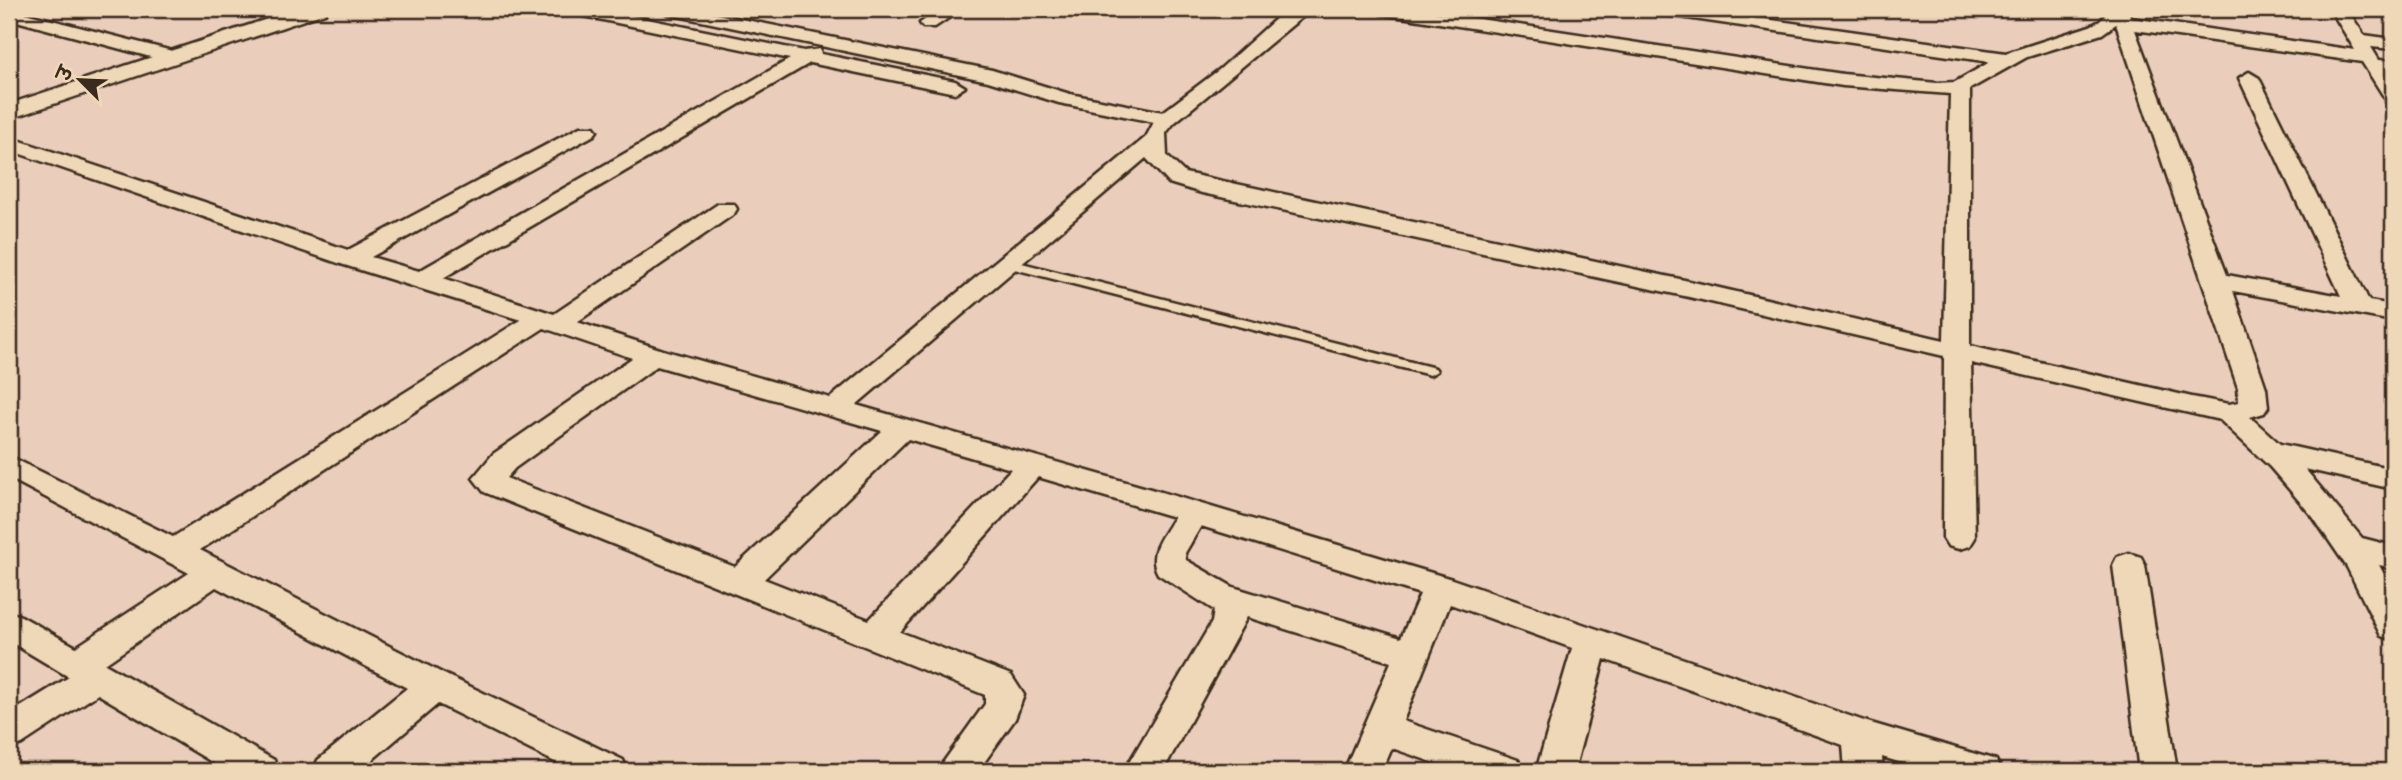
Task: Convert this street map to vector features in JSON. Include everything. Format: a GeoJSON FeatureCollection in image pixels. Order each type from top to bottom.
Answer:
{"type":"FeatureCollection","features":[{"type":"Feature","properties":{"kind":"street"},"geometry":{"type":"LineString","coordinates":[[9,112],[318,9]]}},
{"type":"Feature","properties":{"kind":"street"},"geometry":{"type":"LineString","coordinates":[[574,9],[1002,95],[1066,99]]}},
{"type":"Feature","properties":{"kind":"street"},"geometry":{"type":"LineString","coordinates":[[668,9],[831,41],[1012,82],[1161,130]]}},
{"type":"Feature","properties":{"kind":"street"},"geometry":{"type":"LineString","coordinates":[[743,9],[998,58],[1014,67],[1016,73],[1012,82]]}},
{"type":"Feature","properties":{"kind":"street"},"geometry":{"type":"LineString","coordinates":[[929,23],[953,9]]}},
{"type":"Feature","properties":{"kind":"street"},"geometry":{"type":"LineString","coordinates":[[835,408],[1227,74],[1287,18],[1304,9]]}},
{"type":"Feature","properties":{"kind":"street"},"geometry":{"type":"LineString","coordinates":[[1381,9],[1917,88],[1961,87],[2007,59],[2096,30],[2121,14],[2393,67]]}},
{"type":"Feature","properties":{"kind":"street"},"geometry":{"type":"LineString","coordinates":[[1659,9],[2007,59]]}},
{"type":"Feature","properties":{"kind":"street"},"geometry":{"type":"LineString","coordinates":[[2339,9],[2393,96]]}},
{"type":"Feature","properties":{"kind":"street"},"geometry":{"type":"LineString","coordinates":[[1161,130],[1156,157],[1163,168],[1177,178],[1202,186],[1689,289],[2230,413],[2254,407],[2252,387],[2217,281],[2121,14]]}},
{"type":"Feature","properties":{"kind":"street"},"geometry":{"type":"LineString","coordinates":[[12,17],[173,57]]}},
{"type":"Feature","properties":{"kind":"street"},"geometry":{"type":"LineString","coordinates":[[2360,40],[2393,44]]}},
{"type":"Feature","properties":{"kind":"street"},"geometry":{"type":"LineString","coordinates":[[422,280],[831,41]]}},
{"type":"Feature","properties":{"kind":"street"},"geometry":{"type":"LineString","coordinates":[[2249,78],[2358,307]]}},
{"type":"Feature","properties":{"kind":"street"},"geometry":{"type":"LineString","coordinates":[[1959,538],[1956,351],[1961,87]]}},
{"type":"Feature","properties":{"kind":"street"},"geometry":{"type":"LineString","coordinates":[[350,259],[587,131]]}},
{"type":"Feature","properties":{"kind":"street"},"geometry":{"type":"LineString","coordinates":[[9,143],[350,259],[550,320],[653,356],[1192,513],[1592,639],[1863,753],[1982,771]]}},
{"type":"Feature","properties":{"kind":"street"},"geometry":{"type":"LineString","coordinates":[[177,550],[726,209]]}},
{"type":"Feature","properties":{"kind":"street"},"geometry":{"type":"LineString","coordinates":[[2217,281],[2393,313]]}},
{"type":"Feature","properties":{"kind":"street"},"geometry":{"type":"LineString","coordinates":[[653,356],[505,461],[488,478],[495,485],[998,685],[1006,695],[1002,709],[956,771]]}},
{"type":"Feature","properties":{"kind":"street"},"geometry":{"type":"LineString","coordinates":[[2230,413],[2303,481],[2353,547],[2379,593],[2393,627]]}},
{"type":"Feature","properties":{"kind":"street"},"geometry":{"type":"LineString","coordinates":[[740,582],[904,427]]}},
{"type":"Feature","properties":{"kind":"street"},"geometry":{"type":"LineString","coordinates":[[2274,452],[2393,479]]}},
{"type":"Feature","properties":{"kind":"street"},"geometry":{"type":"LineString","coordinates":[[876,635],[1032,465]]}},
{"type":"Feature","properties":{"kind":"street"},"geometry":{"type":"LineString","coordinates":[[9,466],[177,550],[435,686],[609,771]]}},
{"type":"Feature","properties":{"kind":"street"},"geometry":{"type":"LineString","coordinates":[[1192,513],[1169,553],[1170,566],[1221,596],[1413,655]]}},
{"type":"Feature","properties":{"kind":"street"},"geometry":{"type":"LineString","coordinates":[[2353,547],[2393,557]]}},
{"type":"Feature","properties":{"kind":"street"},"geometry":{"type":"LineString","coordinates":[[2129,565],[2158,771]]}},
{"type":"Feature","properties":{"kind":"street"},"geometry":{"type":"LineString","coordinates":[[9,733],[216,571]]}},
{"type":"Feature","properties":{"kind":"street"},"geometry":{"type":"LineString","coordinates":[[1363,771],[1440,589]]}},
{"type":"Feature","properties":{"kind":"street"},"geometry":{"type":"LineString","coordinates":[[1143,771],[1229,623],[1231,607],[1221,596]]}},
{"type":"Feature","properties":{"kind":"street"},"geometry":{"type":"LineString","coordinates":[[13,632],[87,671],[260,771]]}},
{"type":"Feature","properties":{"kind":"street"},"geometry":{"type":"LineString","coordinates":[[1555,771],[1592,639]]}},
{"type":"Feature","properties":{"kind":"street"},"geometry":{"type":"LineString","coordinates":[[332,771],[435,686]]}},
{"type":"Feature","properties":{"kind":"street"},"geometry":{"type":"LineString","coordinates":[[1382,729],[1504,771]]}},
{"type":"Feature","properties":{"kind":"lane"},"geometry":{"type":"LineString","coordinates":[[1006,263],[1430,371]]}}]}
